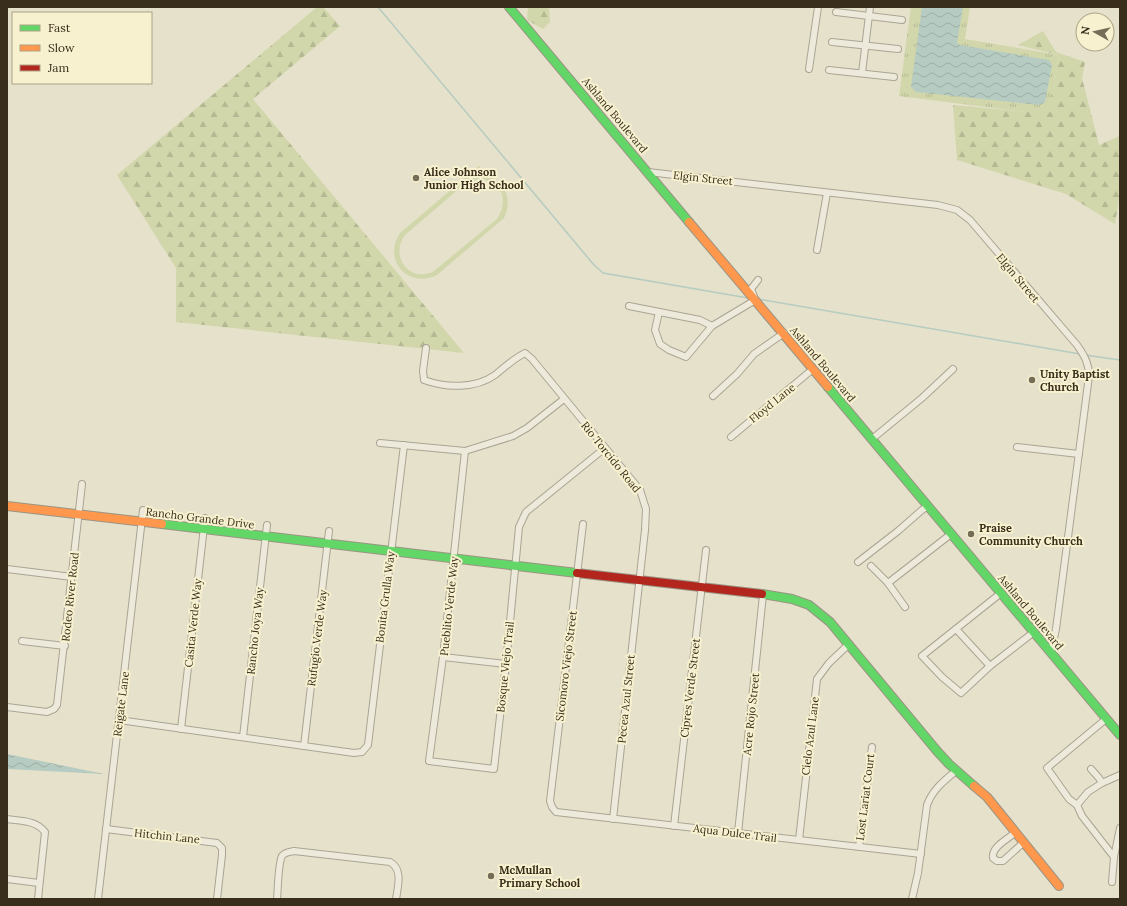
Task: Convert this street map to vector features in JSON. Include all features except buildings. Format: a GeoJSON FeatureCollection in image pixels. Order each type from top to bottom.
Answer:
{"type":"FeatureCollection","features":[{"type":"Feature","properties":{"kind":"street","name":"Ashland Boulevard"},"geometry":{"type":"LineString","coordinates":[[509,7],[1120,735]]}},
{"type":"Feature","properties":{"kind":"street"},"geometry":{"type":"LineString","coordinates":[[809,69],[818,7]]}},
{"type":"Feature","properties":{"kind":"street"},"geometry":{"type":"LineString","coordinates":[[862,73],[870,7]]}},
{"type":"Feature","properties":{"kind":"street"},"geometry":{"type":"LineString","coordinates":[[836,12],[902,20]]}},
{"type":"Feature","properties":{"kind":"street"},"geometry":{"type":"LineString","coordinates":[[832,42],[898,49]]}},
{"type":"Feature","properties":{"kind":"street"},"geometry":{"type":"LineString","coordinates":[[829,70],[894,77]]}},
{"type":"Feature","properties":{"kind":"street","name":"Elgin Street"},"geometry":{"type":"LineString","coordinates":[[648,172],[938,205],[957,210],[970,220],[1077,345],[1087,360],[1089,376],[1056,628],[1051,652]]}},
{"type":"Feature","properties":{"kind":"street"},"geometry":{"type":"LineString","coordinates":[[817,250],[827,193]]}},
{"type":"Feature","properties":{"kind":"street"},"geometry":{"type":"LineString","coordinates":[[660,312],[654,330],[660,344],[669,350],[686,357],[712,326],[755,299],[751,289],[758,280]]}},
{"type":"Feature","properties":{"kind":"street"},"geometry":{"type":"LineString","coordinates":[[629,306],[700,320],[712,326]]}},
{"type":"Feature","properties":{"kind":"street"},"geometry":{"type":"LineString","coordinates":[[713,396],[737,374],[754,354],[784,334]]}},
{"type":"Feature","properties":{"kind":"street","name":"Rio Torcido Road"},"geometry":{"type":"LineString","coordinates":[[426,348],[424,380],[454,386],[466,386],[478,383],[495,374],[515,358],[525,353],[532,359],[640,490],[646,509],[640,580]]}},
{"type":"Feature","properties":{"kind":"street","name":"Floyd Lane"},"geometry":{"type":"LineString","coordinates":[[731,437],[813,369]]}},
{"type":"Feature","properties":{"kind":"street"},"geometry":{"type":"LineString","coordinates":[[872,439],[922,398],[953,369]]}},
{"type":"Feature","properties":{"kind":"street"},"geometry":{"type":"LineString","coordinates":[[380,443],[465,451],[513,436],[527,428],[564,399]]}},
{"type":"Feature","properties":{"kind":"street","name":"Bonita Grulla Way"},"geometry":{"type":"LineString","coordinates":[[304,746],[354,753],[362,752],[368,745],[404,445]]}},
{"type":"Feature","properties":{"kind":"street"},"geometry":{"type":"LineString","coordinates":[[1017,447],[1079,454]]}},
{"type":"Feature","properties":{"kind":"street","name":"Bosque Viejo Trail"},"geometry":{"type":"LineString","coordinates":[[494,768],[506,664],[519,527],[526,512],[605,448]]}},
{"type":"Feature","properties":{"kind":"street","name":"Pueblito Verde Way"},"geometry":{"type":"LineString","coordinates":[[465,451],[443,657],[429,761],[494,768]]}},
{"type":"Feature","properties":{"kind":"street","name":"Rodeo River Road"},"geometry":{"type":"LineString","coordinates":[[7,707],[44,712],[54,709],[57,705],[65,646],[82,484]]}},
{"type":"Feature","properties":{"kind":"street","name":"Rancho Grande Drive"},"geometry":{"type":"LineString","coordinates":[[7,506],[763,595],[792,599],[809,605],[830,622],[937,751],[988,797],[1059,886]]}},
{"type":"Feature","properties":{"kind":"street"},"geometry":{"type":"LineString","coordinates":[[858,562],[928,506]]}},
{"type":"Feature","properties":{"kind":"street","name":"Reigate Lane"},"geometry":{"type":"LineString","coordinates":[[98,899],[143,510]]}},
{"type":"Feature","properties":{"kind":"street","name":"Casita Verde Way"},"geometry":{"type":"LineString","coordinates":[[181,729],[205,518]]}},
{"type":"Feature","properties":{"kind":"street","name":"Sicomoro Viejo Street"},"geometry":{"type":"LineString","coordinates":[[552,807],[550,801],[583,524]]}},
{"type":"Feature","properties":{"kind":"street","name":"Rancho Joya Way"},"geometry":{"type":"LineString","coordinates":[[243,737],[267,525]]}},
{"type":"Feature","properties":{"kind":"street","name":"Rufugio Verde Way"},"geometry":{"type":"LineString","coordinates":[[304,746],[329,531]]}},
{"type":"Feature","properties":{"kind":"street"},"geometry":{"type":"LineString","coordinates":[[888,583],[951,534]]}},
{"type":"Feature","properties":{"kind":"street","name":"Cipres Verde Street"},"geometry":{"type":"LineString","coordinates":[[674,826],[706,550]]}},
{"type":"Feature","properties":{"kind":"street"},"geometry":{"type":"LineString","coordinates":[[871,566],[888,583],[905,607]]}},
{"type":"Feature","properties":{"kind":"street"},"geometry":{"type":"LineString","coordinates":[[7,569],[72,577]]}},
{"type":"Feature","properties":{"kind":"street","name":"Pecea Azul Street"},"geometry":{"type":"LineString","coordinates":[[613,819],[640,580]]}},
{"type":"Feature","properties":{"kind":"street"},"geometry":{"type":"LineString","coordinates":[[1001,593],[922,656],[942,677],[961,693],[990,666],[1034,632]]}},
{"type":"Feature","properties":{"kind":"street","name":"Acre Rojo Street"},"geometry":{"type":"LineString","coordinates":[[738,833],[763,595]]}},
{"type":"Feature","properties":{"kind":"street"},"geometry":{"type":"LineString","coordinates":[[956,629],[990,666]]}},
{"type":"Feature","properties":{"kind":"street"},"geometry":{"type":"LineString","coordinates":[[22,641],[65,646]]}},
{"type":"Feature","properties":{"kind":"street","name":"Cielo Azul Lane"},"geometry":{"type":"LineString","coordinates":[[799,840],[817,679],[829,663],[849,644]]}},
{"type":"Feature","properties":{"kind":"street"},"geometry":{"type":"LineString","coordinates":[[443,657],[506,664]]}},
{"type":"Feature","properties":{"kind":"street"},"geometry":{"type":"LineString","coordinates":[[1106,719],[1046,768],[1069,799],[1076,805],[1082,816],[1114,857]]}},
{"type":"Feature","properties":{"kind":"street"},"geometry":{"type":"LineString","coordinates":[[119,720],[304,746]]}},
{"type":"Feature","properties":{"kind":"street","name":"Lost Lariat Court"},"geometry":{"type":"LineString","coordinates":[[859,847],[872,747]]}},
{"type":"Feature","properties":{"kind":"street"},"geometry":{"type":"LineString","coordinates":[[1090,769],[1102,783]]}},
{"type":"Feature","properties":{"kind":"street"},"geometry":{"type":"LineString","coordinates":[[912,899],[918,873],[927,805],[940,784],[957,770]]}},
{"type":"Feature","properties":{"kind":"street"},"geometry":{"type":"LineString","coordinates":[[1076,805],[1088,792],[1102,783],[1120,775]]}},
{"type":"Feature","properties":{"kind":"street","name":"Aqua Dulce Trail"},"geometry":{"type":"LineString","coordinates":[[552,807],[556,812],[921,854]]}},
{"type":"Feature","properties":{"kind":"street"},"geometry":{"type":"LineString","coordinates":[[7,819],[33,822],[41,826],[45,832],[38,899]]}},
{"type":"Feature","properties":{"kind":"street"},"geometry":{"type":"LineString","coordinates":[[1112,882],[1114,857],[1120,828]]}},
{"type":"Feature","properties":{"kind":"street","name":"Hitchin Lane"},"geometry":{"type":"LineString","coordinates":[[106,830],[216,843],[222,848],[217,899]]}},
{"type":"Feature","properties":{"kind":"street"},"geometry":{"type":"LineString","coordinates":[[1016,832],[996,849],[993,854],[993,858],[997,861],[1003,861],[1024,842]]}},
{"type":"Feature","properties":{"kind":"street"},"geometry":{"type":"LineString","coordinates":[[276,899],[283,855],[294,851],[392,863],[398,870],[396,899]]}},
{"type":"Feature","properties":{"kind":"street"},"geometry":{"type":"LineString","coordinates":[[7,879],[39,883]]}},
{"type":"Feature","properties":{"kind":"green space"},"geometry":{"type":"Polygon","coordinates":[[[317,7],[323,7],[340,26],[253,99],[464,353],[176,322],[176,268],[117,175],[317,7]]]}},
{"type":"Feature","properties":{"kind":"green space"},"geometry":{"type":"Polygon","coordinates":[[[528,7],[549,7],[550,22],[543,29],[527,20],[528,7]]]}},
{"type":"Feature","properties":{"kind":"green space"},"geometry":{"type":"Polygon","coordinates":[[[911,7],[970,7],[965,39],[1059,55],[1049,115],[899,96],[911,7]]]}},
{"type":"Feature","properties":{"kind":"green space"},"geometry":{"type":"Polygon","coordinates":[[[1043,31],[1056,52],[1085,62],[1082,78],[1099,145],[1120,136],[1120,193],[1115,224],[1066,194],[957,160],[953,105],[1049,114],[1059,55],[1018,45],[1043,31]]]}},
{"type":"Feature","properties":{"kind":"green space"},"geometry":{"type":"Polygon","coordinates":[[[479,166],[482,170],[477,174],[486,175],[493,178],[504,188],[507,195],[507,210],[504,218],[437,275],[426,278],[416,278],[408,275],[401,269],[396,262],[394,253],[395,243],[400,233],[479,166]],[[482,179],[467,182],[405,235],[399,251],[404,266],[417,274],[425,274],[434,271],[497,219],[502,206],[502,194],[495,185],[482,179]]]}},
{"type":"Feature","properties":{"kind":"water"},"geometry":{"type":"Polygon","coordinates":[[[922,7],[963,7],[957,43],[960,45],[1049,60],[1052,65],[1045,102],[1040,105],[916,92],[911,87],[922,7]]]}},
{"type":"Feature","properties":{"kind":"water"},"geometry":{"type":"Polygon","coordinates":[[[7,754],[104,774],[7,769],[7,754]]]}},
{"type":"Feature","properties":{"kind":"waterway"},"geometry":{"type":"LineString","coordinates":[[378,7],[594,265],[603,273],[748,298]]}},
{"type":"Feature","properties":{"kind":"waterway"},"geometry":{"type":"LineString","coordinates":[[758,299],[1080,354]]}},
{"type":"Feature","properties":{"kind":"waterway"},"geometry":{"type":"LineString","coordinates":[[1085,355],[1120,360]]}},
{"type":"Feature","properties":{"kind":"traffic: fast"},"geometry":{"type":"LineString","coordinates":[[509,7],[689,222]]}},
{"type":"Feature","properties":{"kind":"traffic: fast"},"geometry":{"type":"LineString","coordinates":[[828,387],[1120,735]]}},
{"type":"Feature","properties":{"kind":"traffic: fast"},"geometry":{"type":"LineString","coordinates":[[162,524],[577,573]]}},
{"type":"Feature","properties":{"kind":"traffic: fast"},"geometry":{"type":"LineString","coordinates":[[762,594],[792,599],[809,605],[830,622],[937,751],[974,786]]}},
{"type":"Feature","properties":{"kind":"traffic: slow"},"geometry":{"type":"LineString","coordinates":[[689,222],[828,387]]}},
{"type":"Feature","properties":{"kind":"traffic: slow"},"geometry":{"type":"LineString","coordinates":[[7,506],[162,524]]}},
{"type":"Feature","properties":{"kind":"traffic: slow"},"geometry":{"type":"LineString","coordinates":[[974,786],[987,797],[1059,886]]}},
{"type":"Feature","properties":{"kind":"traffic: jam"},"geometry":{"type":"LineString","coordinates":[[577,573],[762,594]]}},
{"type":"Feature","properties":{"kind":"place","name":"Alice Johnson Junior High School"},"geometry":{"type":"Point","coordinates":[416,178]}},
{"type":"Feature","properties":{"kind":"place","name":"Unity Baptist Church"},"geometry":{"type":"Point","coordinates":[1032,380]}},
{"type":"Feature","properties":{"kind":"place","name":"Praise Community Church"},"geometry":{"type":"Point","coordinates":[971,534]}},
{"type":"Feature","properties":{"kind":"place","name":"McMullan Primary School"},"geometry":{"type":"Point","coordinates":[491,876]}}]}
